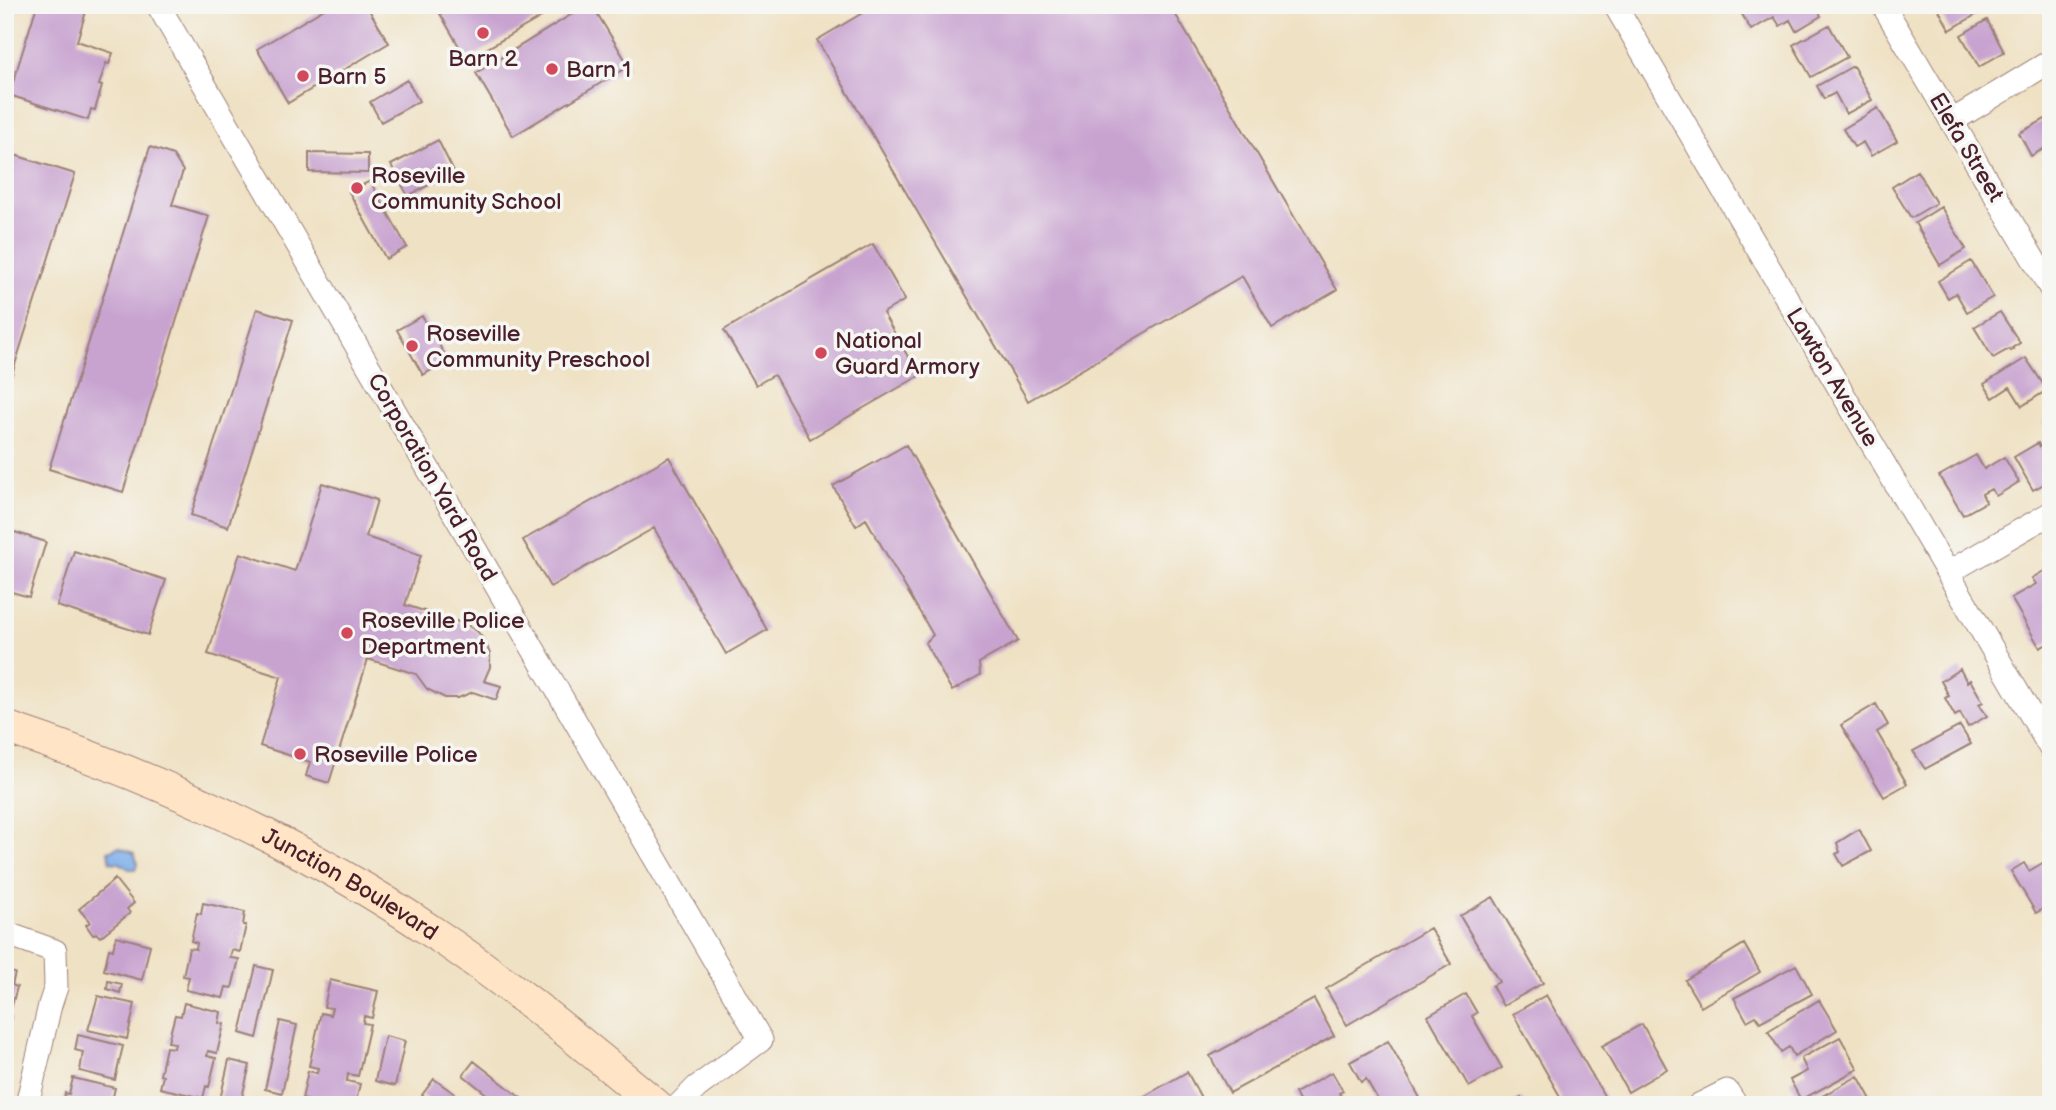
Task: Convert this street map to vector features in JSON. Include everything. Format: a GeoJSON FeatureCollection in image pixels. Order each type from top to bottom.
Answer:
{"type":"FeatureCollection","features":[{"type":"Feature","properties":{"kind":"main road","name":"Junction Boulevard"},"geometry":{"type":"LineString","coordinates":[[5,727],[202,803],[312,858],[434,933],[553,1019],[656,1105]]}},
{"type":"Feature","properties":{"kind":"street","name":"Corporation Yard Road"},"geometry":{"type":"LineString","coordinates":[[158,5],[761,1040],[697,1087],[679,1105]]}},
{"type":"Feature","properties":{"kind":"street","name":"Lawton Avenue"},"geometry":{"type":"LineString","coordinates":[[1615,5],[2051,749]]}},
{"type":"Feature","properties":{"kind":"street","name":"Elefa Street"},"geometry":{"type":"LineString","coordinates":[[1883,5],[2051,289]]}},
{"type":"Feature","properties":{"kind":"street"},"geometry":{"type":"LineString","coordinates":[[1952,121],[2051,61]]}},
{"type":"Feature","properties":{"kind":"street"},"geometry":{"type":"LineString","coordinates":[[1948,572],[2051,513]]}},
{"type":"Feature","properties":{"kind":"street"},"geometry":{"type":"LineString","coordinates":[[5,933],[55,951],[56,987],[27,1105]]}},
{"type":"Feature","properties":{"kind":"street"},"geometry":{"type":"LineString","coordinates":[[1699,1105],[1732,1098]]}},
{"type":"Feature","properties":{"kind":"water"},"geometry":{"type":"Polygon","coordinates":[[[118,847],[134,853],[138,864],[136,869],[110,862],[108,851],[118,847]]]}},
{"type":"Feature","properties":{"kind":"building"},"geometry":{"type":"Polygon","coordinates":[[[37,5],[88,5],[77,41],[113,53],[109,64],[106,63],[99,85],[102,86],[95,110],[91,109],[88,120],[9,95],[37,5]]]}},
{"type":"Feature","properties":{"kind":"building","name":"Barn 5"},"geometry":{"type":"Polygon","coordinates":[[[331,5],[366,5],[389,43],[288,103],[257,49],[331,5]]]}},
{"type":"Feature","properties":{"kind":"building","name":"Barn 2"},"geometry":{"type":"Polygon","coordinates":[[[435,5],[562,5],[467,60],[435,5]]]}},
{"type":"Feature","properties":{"kind":"building","name":"Barn 1"},"geometry":{"type":"Polygon","coordinates":[[[587,5],[592,5],[629,66],[513,136],[476,73],[587,5]]]}},
{"type":"Feature","properties":{"kind":"building"},"geometry":{"type":"Polygon","coordinates":[[[876,5],[1170,5],[1337,290],[1272,328],[1242,276],[1028,401],[817,40],[876,5]]]}},
{"type":"Feature","properties":{"kind":"building"},"geometry":{"type":"Polygon","coordinates":[[[1756,5],[1815,5],[1821,16],[1796,31],[1790,20],[1780,26],[1774,17],[1751,30],[1742,14],[1756,5]]]}},
{"type":"Feature","properties":{"kind":"building"},"geometry":{"type":"Polygon","coordinates":[[[1936,5],[1992,5],[1950,30],[1936,5]]]}},
{"type":"Feature","properties":{"kind":"building"},"geometry":{"type":"Polygon","coordinates":[[[1987,20],[2004,52],[1979,67],[1961,35],[1987,20]]]}},
{"type":"Feature","properties":{"kind":"building"},"geometry":{"type":"Polygon","coordinates":[[[1829,25],[1847,57],[1811,77],[1793,45],[1829,25]]]}},
{"type":"Feature","properties":{"kind":"building"},"geometry":{"type":"Polygon","coordinates":[[[1853,66],[1872,100],[1846,114],[1835,93],[1824,99],[1817,86],[1853,66]]]}},
{"type":"Feature","properties":{"kind":"building"},"geometry":{"type":"Polygon","coordinates":[[[407,80],[419,101],[381,122],[370,102],[407,80]]]}},
{"type":"Feature","properties":{"kind":"building"},"geometry":{"type":"Polygon","coordinates":[[[1878,108],[1897,141],[1871,156],[1863,142],[1854,147],[1843,129],[1878,108]]]}},
{"type":"Feature","properties":{"kind":"building"},"geometry":{"type":"Polygon","coordinates":[[[2051,116],[2051,145],[2031,156],[2019,133],[2051,116]]]}},
{"type":"Feature","properties":{"kind":"building"},"geometry":{"type":"Polygon","coordinates":[[[438,140],[454,172],[408,196],[391,165],[438,140]]]}},
{"type":"Feature","properties":{"kind":"building"},"geometry":{"type":"Polygon","coordinates":[[[150,147],[173,155],[183,171],[172,205],[209,216],[123,492],[49,469],[150,147]]]}},
{"type":"Feature","properties":{"kind":"building"},"geometry":{"type":"Polygon","coordinates":[[[5,152],[75,174],[6,393],[5,393],[5,152]]]}},
{"type":"Feature","properties":{"kind":"building"},"geometry":{"type":"Polygon","coordinates":[[[309,153],[368,154],[368,173],[309,172],[309,153]]]}},
{"type":"Feature","properties":{"kind":"building"},"geometry":{"type":"Polygon","coordinates":[[[1917,171],[1936,203],[1911,218],[1892,187],[1917,171]]]}},
{"type":"Feature","properties":{"kind":"building"},"geometry":{"type":"Polygon","coordinates":[[[370,181],[407,247],[386,259],[349,192],[370,181]]]}},
{"type":"Feature","properties":{"kind":"building"},"geometry":{"type":"Polygon","coordinates":[[[1941,207],[1966,249],[1940,265],[1915,223],[1941,207]]]}},
{"type":"Feature","properties":{"kind":"building","name":"National Guard Armory"},"geometry":{"type":"Polygon","coordinates":[[[873,244],[905,300],[883,313],[919,376],[810,439],[774,375],[756,385],[724,330],[873,244]]]}},
{"type":"Feature","properties":{"kind":"building"},"geometry":{"type":"Polygon","coordinates":[[[1971,261],[1993,297],[1967,312],[1956,293],[1948,298],[1938,281],[1971,261]]]}},
{"type":"Feature","properties":{"kind":"building"},"geometry":{"type":"Polygon","coordinates":[[[257,309],[293,320],[228,527],[191,515],[257,309]]]}},
{"type":"Feature","properties":{"kind":"building"},"geometry":{"type":"Polygon","coordinates":[[[2000,312],[2020,343],[2010,351],[2009,349],[1993,358],[1974,327],[2000,312]]]}},
{"type":"Feature","properties":{"kind":"building"},"geometry":{"type":"Polygon","coordinates":[[[422,316],[448,360],[423,375],[397,330],[422,316]]]}},
{"type":"Feature","properties":{"kind":"building"},"geometry":{"type":"Polygon","coordinates":[[[2026,358],[2047,390],[2022,406],[2010,387],[1993,398],[1984,384],[2026,358]]]}},
{"type":"Feature","properties":{"kind":"building"},"geometry":{"type":"Polygon","coordinates":[[[2051,419],[2051,430],[2048,432],[2043,423],[2051,419]]]}},
{"type":"Feature","properties":{"kind":"building"},"geometry":{"type":"Polygon","coordinates":[[[2051,441],[2051,480],[2033,490],[2014,457],[2038,443],[2040,447],[2051,441]]]}},
{"type":"Feature","properties":{"kind":"building"},"geometry":{"type":"Polygon","coordinates":[[[906,445],[1018,641],[979,663],[980,675],[952,691],[925,643],[933,635],[866,519],[856,526],[833,486],[906,445]]]}},
{"type":"Feature","properties":{"kind":"building"},"geometry":{"type":"Polygon","coordinates":[[[1976,455],[1984,469],[2004,457],[2019,482],[1996,496],[1991,489],[1982,494],[1986,502],[1963,515],[1939,476],[1976,455]]]}},
{"type":"Feature","properties":{"kind":"building"},"geometry":{"type":"Polygon","coordinates":[[[669,457],[767,630],[726,654],[654,528],[550,587],[523,540],[669,457]]]}},
{"type":"Feature","properties":{"kind":"building","name":"Roseville Police Department"},"geometry":{"type":"Polygon","coordinates":[[[322,483],[377,500],[366,537],[421,555],[405,605],[465,624],[477,631],[490,654],[490,667],[484,681],[501,686],[496,700],[473,692],[458,698],[445,698],[427,689],[416,674],[368,659],[329,783],[306,776],[310,762],[260,746],[281,677],[208,654],[240,553],[295,571],[322,483]]]}},
{"type":"Feature","properties":{"kind":"building"},"geometry":{"type":"Polygon","coordinates":[[[5,529],[46,542],[29,597],[5,590],[5,529]]]}},
{"type":"Feature","properties":{"kind":"building"},"geometry":{"type":"Polygon","coordinates":[[[74,551],[166,580],[148,635],[57,606],[74,551]]]}},
{"type":"Feature","properties":{"kind":"building"},"geometry":{"type":"Polygon","coordinates":[[[2051,567],[2051,642],[2040,648],[2011,598],[2036,584],[2032,578],[2051,567]]]}},
{"type":"Feature","properties":{"kind":"building"},"geometry":{"type":"Polygon","coordinates":[[[1960,669],[1983,702],[1979,704],[1987,716],[1968,727],[1960,713],[1955,716],[1945,698],[1949,696],[1941,681],[1960,669]]]}},
{"type":"Feature","properties":{"kind":"building"},"geometry":{"type":"Polygon","coordinates":[[[1876,704],[1888,725],[1877,732],[1907,784],[1884,797],[1841,725],[1876,704]]]}},
{"type":"Feature","properties":{"kind":"building"},"geometry":{"type":"Polygon","coordinates":[[[1960,726],[1971,744],[1925,769],[1913,751],[1960,726]]]}},
{"type":"Feature","properties":{"kind":"building"},"geometry":{"type":"Polygon","coordinates":[[[1859,829],[1871,851],[1843,866],[1836,854],[1840,852],[1837,843],[1859,829]]]}},
{"type":"Feature","properties":{"kind":"building"},"geometry":{"type":"Polygon","coordinates":[[[2051,858],[2051,904],[2036,913],[2011,871],[2024,863],[2029,871],[2051,858]]]}},
{"type":"Feature","properties":{"kind":"building"},"geometry":{"type":"Polygon","coordinates":[[[115,879],[134,903],[127,909],[130,913],[100,937],[96,933],[93,935],[86,925],[90,922],[79,909],[115,879]]]}},
{"type":"Feature","properties":{"kind":"building"},"geometry":{"type":"Polygon","coordinates":[[[1493,897],[1543,983],[1503,1006],[1492,986],[1499,982],[1460,916],[1493,897]]]}},
{"type":"Feature","properties":{"kind":"building"},"geometry":{"type":"Polygon","coordinates":[[[203,903],[245,912],[243,925],[246,925],[240,952],[232,950],[230,958],[239,959],[232,988],[226,987],[223,998],[186,990],[189,977],[183,976],[189,948],[196,949],[197,943],[191,941],[197,913],[201,914],[203,903]]]}},
{"type":"Feature","properties":{"kind":"building"},"geometry":{"type":"Polygon","coordinates":[[[1430,928],[1451,964],[1347,1025],[1326,989],[1430,928]]]}},
{"type":"Feature","properties":{"kind":"building"},"geometry":{"type":"Polygon","coordinates":[[[116,936],[150,945],[142,980],[104,970],[109,949],[113,950],[116,936]]]}},
{"type":"Feature","properties":{"kind":"building"},"geometry":{"type":"Polygon","coordinates":[[[1744,944],[1760,972],[1701,1007],[1685,980],[1744,944]]]}},
{"type":"Feature","properties":{"kind":"building"},"geometry":{"type":"Polygon","coordinates":[[[1796,965],[1812,994],[1760,1022],[1756,1016],[1747,1021],[1734,998],[1796,965]]]}},
{"type":"Feature","properties":{"kind":"building"},"geometry":{"type":"Polygon","coordinates":[[[256,966],[273,970],[257,1038],[240,1033],[256,966]]]}},
{"type":"Feature","properties":{"kind":"building"},"geometry":{"type":"Polygon","coordinates":[[[5,971],[15,973],[12,985],[17,987],[11,1009],[5,1008],[5,971]]]}},
{"type":"Feature","properties":{"kind":"building"},"geometry":{"type":"Polygon","coordinates":[[[330,980],[378,991],[372,1018],[364,1016],[363,1023],[370,1024],[358,1076],[348,1074],[347,1081],[360,1084],[356,1101],[351,1100],[350,1105],[327,1105],[302,1099],[308,1071],[317,1073],[318,1068],[309,1066],[321,1013],[330,1015],[332,1008],[324,1007],[330,980]]]}},
{"type":"Feature","properties":{"kind":"building"},"geometry":{"type":"Polygon","coordinates":[[[108,981],[122,984],[120,993],[107,989],[108,981]]]}},
{"type":"Feature","properties":{"kind":"building"},"geometry":{"type":"Polygon","coordinates":[[[1466,994],[1477,1013],[1472,1016],[1502,1068],[1469,1087],[1428,1016],[1466,994]]]}},
{"type":"Feature","properties":{"kind":"building"},"geometry":{"type":"Polygon","coordinates":[[[1546,995],[1606,1099],[1595,1105],[1565,1105],[1513,1014],[1546,995]]]}},
{"type":"Feature","properties":{"kind":"building"},"geometry":{"type":"Polygon","coordinates":[[[98,996],[135,1004],[127,1039],[88,1030],[98,996]]]}},
{"type":"Feature","properties":{"kind":"building"},"geometry":{"type":"Polygon","coordinates":[[[1314,999],[1334,1036],[1230,1093],[1210,1056],[1314,999]]]}},
{"type":"Feature","properties":{"kind":"building"},"geometry":{"type":"Polygon","coordinates":[[[1819,1000],[1837,1030],[1794,1056],[1789,1047],[1781,1052],[1768,1031],[1819,1000]]]}},
{"type":"Feature","properties":{"kind":"building"},"geometry":{"type":"Polygon","coordinates":[[[184,1003],[221,1012],[219,1023],[224,1024],[217,1053],[208,1051],[207,1056],[216,1058],[209,1087],[206,1086],[203,1098],[160,1088],[166,1047],[174,1048],[175,1043],[168,1042],[175,1015],[181,1016],[184,1003]]]}},
{"type":"Feature","properties":{"kind":"building"},"geometry":{"type":"Polygon","coordinates":[[[5,1015],[11,1016],[6,1044],[5,1044],[5,1015]]]}},
{"type":"Feature","properties":{"kind":"building"},"geometry":{"type":"Polygon","coordinates":[[[280,1021],[297,1025],[282,1093],[265,1089],[280,1021]]]}},
{"type":"Feature","properties":{"kind":"building"},"geometry":{"type":"Polygon","coordinates":[[[1642,1024],[1667,1069],[1628,1092],[1602,1046],[1642,1024]]]}},
{"type":"Feature","properties":{"kind":"building"},"geometry":{"type":"Polygon","coordinates":[[[78,1035],[123,1046],[115,1080],[80,1071],[83,1052],[75,1050],[78,1035]]]}},
{"type":"Feature","properties":{"kind":"building"},"geometry":{"type":"Polygon","coordinates":[[[385,1036],[405,1041],[395,1086],[375,1081],[385,1036]]]}},
{"type":"Feature","properties":{"kind":"building"},"geometry":{"type":"Polygon","coordinates":[[[1840,1037],[1858,1069],[1801,1100],[1790,1080],[1807,1071],[1801,1058],[1840,1037]]]}},
{"type":"Feature","properties":{"kind":"building"},"geometry":{"type":"Polygon","coordinates":[[[1388,1041],[1424,1105],[1381,1105],[1366,1079],[1361,1082],[1350,1062],[1388,1041]]]}},
{"type":"Feature","properties":{"kind":"building"},"geometry":{"type":"Polygon","coordinates":[[[229,1060],[250,1065],[240,1105],[219,1104],[229,1060]]]}},
{"type":"Feature","properties":{"kind":"building"},"geometry":{"type":"Polygon","coordinates":[[[474,1061],[530,1105],[500,1105],[463,1075],[474,1061]]]}},
{"type":"Feature","properties":{"kind":"building"},"geometry":{"type":"Polygon","coordinates":[[[1187,1072],[1205,1105],[1129,1105],[1187,1072]]]}},
{"type":"Feature","properties":{"kind":"building"},"geometry":{"type":"Polygon","coordinates":[[[1332,1072],[1343,1091],[1339,1093],[1346,1105],[1301,1105],[1295,1093],[1332,1072]]]}},
{"type":"Feature","properties":{"kind":"building"},"geometry":{"type":"Polygon","coordinates":[[[1858,1076],[1874,1105],[1806,1105],[1858,1076]]]}},
{"type":"Feature","properties":{"kind":"building"},"geometry":{"type":"Polygon","coordinates":[[[73,1078],[115,1088],[111,1105],[63,1105],[65,1093],[69,1094],[73,1078]]]}},
{"type":"Feature","properties":{"kind":"building"},"geometry":{"type":"Polygon","coordinates":[[[434,1079],[470,1105],[435,1105],[422,1095],[434,1079]]]}},
{"type":"Feature","properties":{"kind":"building"},"geometry":{"type":"Polygon","coordinates":[[[1521,1098],[1525,1105],[1510,1105],[1521,1098]]]}},
{"type":"Feature","properties":{"kind":"place","name":"Barn 2"},"geometry":{"type":"Point","coordinates":[483,33]}},
{"type":"Feature","properties":{"kind":"place","name":"Barn 1"},"geometry":{"type":"Point","coordinates":[552,69]}},
{"type":"Feature","properties":{"kind":"place","name":"Barn 5"},"geometry":{"type":"Point","coordinates":[303,76]}},
{"type":"Feature","properties":{"kind":"place","name":"Roseville Community School"},"geometry":{"type":"Point","coordinates":[357,188]}},
{"type":"Feature","properties":{"kind":"place","name":"Roseville Community Preschool"},"geometry":{"type":"Point","coordinates":[412,346]}},
{"type":"Feature","properties":{"kind":"place","name":"National Guard Armory"},"geometry":{"type":"Point","coordinates":[821,353]}},
{"type":"Feature","properties":{"kind":"place","name":"Roseville Police Department"},"geometry":{"type":"Point","coordinates":[347,633]}},
{"type":"Feature","properties":{"kind":"place","name":"Roseville Police"},"geometry":{"type":"Point","coordinates":[300,754]}}]}
